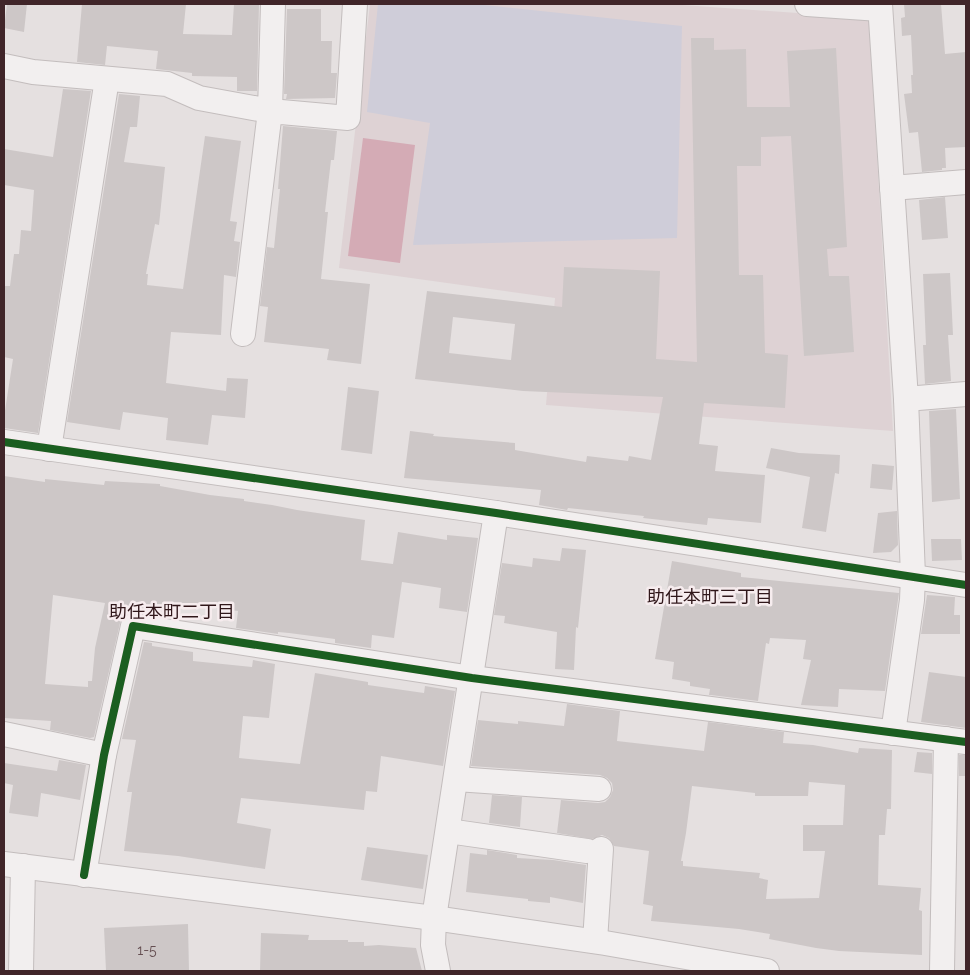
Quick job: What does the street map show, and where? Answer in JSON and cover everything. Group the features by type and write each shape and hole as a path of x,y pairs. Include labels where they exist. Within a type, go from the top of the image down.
{"street":[{"path":"243,334 270,111 273,4"},
{"path":"4,66 33,72 167,84 199,98 270,111 348,118 355,4"},
{"path":"807,4 880,6 906,399 913,576 912,600 893,733"},
{"path":"50,448 107,79"},
{"path":"892,188 966,182"},
{"path":"906,399 966,394"},
{"path":"4,442 496,513 966,585"},
{"path":"438,971 433,945 434,918 496,513"},
{"path":"84,875 104,755 133,626 472,678 956,741 942,971"},
{"path":"4,734 104,755"},
{"path":"456,779 599,789"},
{"path":"448,831 594,850 595,942"},
{"path":"22,971 13,865 434,918 595,942 767,971"}],"shaded area":[{"path":"370,4 668,4 869,18 893,431 546,405 555,298 339,268"},
{"path":"378,4 475,4 682,26 677,238 413,245 430,123 367,112"},
{"path":"363,138 415,145 400,263 348,256"}],"building":[{"path":"7,4 27,4 24,32 4,28"},
{"path":"82,4 186,4 183,34 232,35 234,4 259,4 257,91 237,91 237,77 192,76 192,73 156,69 158,51 107,46 105,65 77,62"},
{"path":"904,4 941,4 945,54 966,52 966,147 945,148 946,168 942,168 942,170 922,172 918,132 909,133 904,94 912,93 911,75 913,75 911,35 902,36 901,18 905,17"},
{"path":"287,9 321,9 321,41 332,41 331,73 337,73 335,98 286,99 287,94 284,94"},
{"path":"691,38 714,38 714,50 746,49 747,107 790,107 787,51 836,48 847,247 827,249 829,276 849,276 854,352 804,356 791,136 761,137 761,166 737,166 739,275 763,275 765,353 788,355 785,408 704,403 699,444 718,446 715,471 765,475 761,523 708,518 707,525 643,518 644,516 568,508 567,510 539,505 541,490 404,478 410,431 434,434 433,436 515,443 515,450 586,462 587,456 628,461 629,456 651,460 663,397 523,391 415,379 427,291 562,307 564,267 660,271 656,359 697,362","holes":["453,317 515,324 511,360 449,353"]},
{"path":"63,89 91,91 38,433 4,428 13,359 4,357 4,286 10,286 14,254 19,254 21,230 31,231 34,190 4,185 4,149 53,157"},
{"path":"119,94 140,96 137,127 130,127 124,162 165,167 159,225 155,224 146,274 148,274 147,285 183,289 205,136 241,141 230,221 237,222 234,241 240,242 236,277 224,275 221,335 171,332 166,383 226,391 227,378 248,379 245,418 212,415 208,445 166,440 168,418 123,412 120,430 67,422"},
{"path":"283,126 337,131 334,160 331,160 325,212 328,212 321,279 370,284 361,364 327,360 329,349 264,342 268,307 260,306 267,247 274,248 280,189 278,189"},
{"path":"945,197 948,238 922,240 919,200"},
{"path":"950,273 953,335 948,335 951,381 925,384 923,345 926,345 923,274"},
{"path":"348,387 379,391 372,454 341,450"},
{"path":"956,409 960,499 932,502 929,411"},
{"path":"771,448 799,453 840,455 839,474 835,473 826,532 802,528 810,477 766,468"},
{"path":"872,464 894,466 892,490 870,488"},
{"path":"4,476 45,482 45,479 104,485 105,481 160,484 160,486 210,495 244,499 244,501 365,520 361,560 393,564 398,532 447,540 447,535 478,538 467,612 439,608 441,588 402,582 394,638 372,635 371,648 335,643 335,639 236,628 238,611 197,606 196,610 156,604 155,615 129,613 123,617 120,623 94,737 90,738 50,730 51,721 4,718","holes":["53,595 105,603 95,648 92,681 88,681 88,687 45,684"]},
{"path":"897,511 898,545 891,552 873,553 878,513"},
{"path":"931,539 961,539 962,560 932,561"},
{"path":"562,548 586,550 578,628 576,627 574,670 555,669 557,632 504,623 505,616 494,615 502,563 532,567 533,558 560,561"},
{"path":"672,561 741,573 741,577 899,593 885,691 839,689 838,707 801,705 811,660 803,659 806,640 770,638 769,644 766,643 758,701 709,695 710,689 690,686 690,682 672,679 674,662 655,659"},
{"path":"927,595 955,597 954,615 960,615 960,634 921,634"},
{"path":"144,642 152,643 152,646 193,652 193,661 252,667 253,660 275,664 269,718 243,716 239,758 300,764 315,673 368,682 368,685 424,693 425,686 455,691 443,766 381,756 377,792 366,791 364,810 241,798 237,823 271,829 265,869 178,856 124,851 132,792 127,792 136,740 122,739"},
{"path":"929,672 966,677 966,728 921,722"},
{"path":"567,704 620,711 617,741 704,751 708,722 784,732 783,743 813,745 858,753 859,748 892,750 891,809 887,809 885,835 879,835 878,885 921,888 919,910 922,911 922,955 839,951 769,939 770,934 739,929 651,921 653,906 643,904 649,851 614,846 609,838 602,835 592,839 557,833 561,800 605,802 613,790 612,783 607,778 600,775 471,766 478,720 518,724 518,721 564,726","holes":["809,782 845,785 843,825 803,825 803,851 825,851 819,898 766,899 768,880 759,878 760,873 683,866 683,861 681,861 692,786 755,793 755,796 808,796"]},
{"path":"917,752 932,753 932,774 914,772"},
{"path":"959,755 966,755 966,776 959,776"},
{"path":"59,760 86,765 80,800 41,793 38,817 9,813 13,785 4,783 4,763 57,771"},
{"path":"492,795 522,797 520,827 489,823"},
{"path":"367,847 428,855 423,889 361,880"},
{"path":"487,850 517,855 517,858 553,860 586,865 583,903 550,897 550,903 528,901 528,899 466,892 470,853 487,855"},
{"path":"188,924 189,971 106,971 104,928"},
{"path":"261,933 309,935 308,940 348,940 348,942 364,942 364,946 379,945 416,948 422,971 260,971"}],"cycle path":[{"path":"4,442 496,513 966,585"},
{"path":"84,875 104,755 133,626 472,678 966,742"}],"district":[{"name":"助任本町三丁目","path":"710,597"},
{"name":"助任本町二丁目","path":"172,612"}]}
